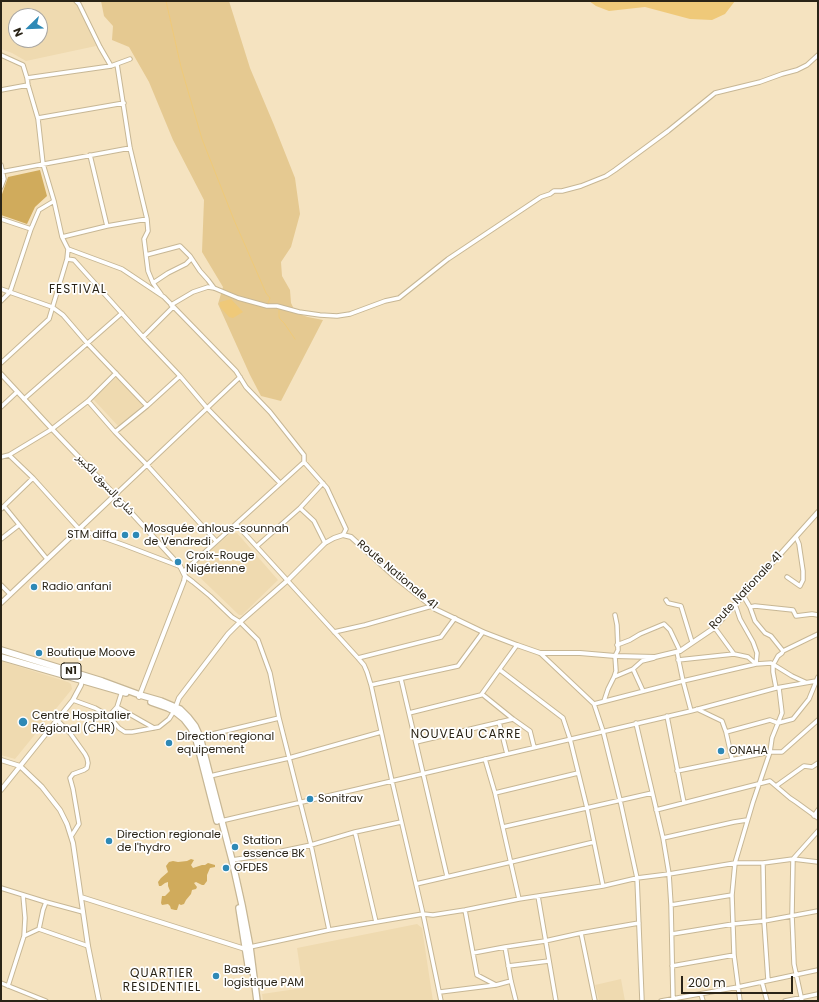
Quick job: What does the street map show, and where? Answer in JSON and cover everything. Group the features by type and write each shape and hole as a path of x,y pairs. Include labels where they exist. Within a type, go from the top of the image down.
{"highway":[{"name":"N1","path":"1,650 140,696"},
{"name":"N1","path":"1,657 82,677"},
{"path":"140,696 164,706 180,709 195,726 200,737 232,860 242,905 254,1001"},
{"path":"175,709 191,728 196,739 232,874 248,948 257,1001"}],"street":[{"path":"76,1 80,4 100,47 111,66"},
{"path":"1,55 23,65 38,118 43,164 54,201 62,237 68,249 67,259 49,319 1,363"},
{"path":"143,337 172,306 193,292 208,287 238,298 267,306 277,306 299,312 320,315 337,316 350,314 385,301 399,298 448,259 541,196 550,194 554,190 562,191 580,186 606,176 668,131 715,93 760,82 797,70 807,65 818,55"},
{"path":"27,78 111,66 130,59"},
{"path":"117,64 130,148 147,219 148,230 144,239 148,271 153,283 172,306 236,371 246,387 270,412 298,447 304,455 304,462 327,488 346,529 344,535"},
{"path":"1,90 28,85"},
{"path":"38,118 124,103"},
{"path":"2,172 130,148"},
{"path":"90,155 107,226"},
{"path":"1,165 4,179 1,187"},
{"path":"1,301 10,292 30,229 39,210 54,201"},
{"path":"1,219 30,229"},
{"path":"62,237 107,226 147,219"},
{"path":"146,255 180,246 190,256 214,288"},
{"path":"68,249 122,269 163,296"},
{"path":"67,259 74,260 180,376 207,408 280,484"},
{"path":"153,283 186,264 191,259"},
{"path":"1,289 52,307 64,315 147,406"},
{"path":"24,399 122,313"},
{"path":"1,457 9,454 52,429 88,401 116,373"},
{"name":"شارع السوق الكبير","path":"1,374 180,566 184,574"},
{"path":"115,432 180,376"},
{"path":"1,603 240,377"},
{"path":"1,407 17,392"},
{"path":"88,401 216,541"},
{"path":"9,454 79,529 180,566"},
{"path":"140,696 184,581 184,574 216,541 304,462"},
{"path":"33,478 2,507 47,558"},
{"path":"257,546 300,508 323,483"},
{"path":"300,508 314,521 325,543"},
{"name":"Route Nationale 41","path":"175,709 183,692 228,634 288,580 325,543 334,538 344,535 351,537 396,578 435,609 483,632 517,645 540,653 580,653 655,657 678,651 714,628 818,512"},
{"path":"236,524 364,665 371,685 423,914 441,1001"},
{"path":"1,539 19,525"},
{"path":"787,577 800,586 803,580 799,544 796,537"},
{"path":"184,574 232,617 240,622 258,640 270,673 279,718 311,845 329,930"},
{"path":"1,585 10,594"},
{"path":"742,596 750,607 755,621 771,636 783,651"},
{"path":"666,600 668,603 681,606 692,642"},
{"path":"735,604 740,619 753,642 757,654 756,664"},
{"path":"334,632 432,606"},
{"path":"750,607 755,606 793,610 796,616 812,614 818,615"},
{"path":"604,701 616,670 615,656 618,650 615,615"},
{"path":"358,658 441,637 455,618"},
{"path":"617,645 652,628 664,624 670,630 678,651 678,660 691,711"},
{"path":"714,628 734,654"},
{"path":"371,685 458,666 483,632"},
{"path":"740,1001 734,955 732,895 735,863 747,820 770,752 772,738 782,713 773,672 773,665 783,651 818,634"},
{"path":"409,713 481,695 517,645"},
{"path":"540,653 594,704 603,731 638,878 642,1001"},
{"path":"678,660 734,654 748,657 756,664"},
{"path":"614,677 633,669 642,661 655,657"},
{"path":"594,704 683,680 756,664 771,663 794,677 806,682"},
{"path":"633,669 643,691"},
{"path":"500,670 563,718 570,739 587,808 603,886"},
{"path":"1,790 73,700 81,685 82,677"},
{"path":"401,679 447,876"},
{"path":"221,820 691,711 777,688 818,680"},
{"path":"726,732 770,720 778,723 793,719 809,699 818,680"},
{"path":"109,716 117,707 122,690"},
{"path":"482,694 530,731 534,747"},
{"path":"73,700 95,708 109,716 118,728 125,732 159,727 169,719 175,709"},
{"path":"117,707 154,728"},
{"path":"697,709 722,721 732,760"},
{"path":"667,716 684,803"},
{"path":"200,737 279,718"},
{"path":"416,742 514,719"},
{"path":"57,720 70,733 87,758 88,763 87,768 73,774 70,778 80,824 72,835"},
{"path":"677,771 770,752 782,752 818,720"},
{"path":"498,722 507,754"},
{"path":"636,723 663,838 669,874 673,998"},
{"path":"210,776 289,758 381,732"},
{"path":"485,759 495,793 519,899"},
{"path":"1,760 20,766 42,787 60,810 72,835 88,946 98,1001"},
{"path":"776,786 804,766 812,767 818,763"},
{"path":"495,793 578,773"},
{"path":"656,810 770,781 816,817 818,810"},
{"path":"503,827 652,793"},
{"path":"663,838 747,820"},
{"path":"232,860 311,845 355,832 401,822"},
{"path":"802,999 794,964 792,915 793,860 818,831"},
{"path":"355,832 376,922"},
{"path":"416,884 594,842"},
{"path":"81,897 248,948 329,930 423,914 433,915 465,910 519,899 603,886 638,878 735,863 763,863 793,860 818,862"},
{"path":"763,863 764,922 768,980"},
{"path":"1,888 83,912"},
{"path":"8,986 24,936 25,918 23,895"},
{"path":"671,905 732,895"},
{"path":"538,896 556,1001"},
{"path":"39,929 46,902"},
{"path":"465,910 477,975 496,984"},
{"path":"672,934 733,924 764,922 792,915 818,911"},
{"path":"473,953 639,923"},
{"path":"24,936 39,929 88,946"},
{"path":"582,933 595,1001"},
{"path":"505,947 510,981 516,1001"},
{"path":"672,966 734,955"},
{"path":"508,966 549,961"},
{"path":"661,1001 818,970"},
{"path":"440,992 510,981"},
{"path":"762,982 767,1001"},
{"path":"1,984 46,1001"},
{"path":"701,994 702,1001"},
{"path":"785,1001 802,999 818,994"}],"shaded area":[{"path":"1,1 74,1 78,5 96,46 26,61 1,49"},
{"path":"101,1 229,1 250,68 295,178 300,214 291,247 281,262 282,276 290,290 291,303 296,313 323,320 281,401 261,396 218,304 223,287 202,252 204,200 173,140 149,82 129,47 112,40 113,26 104,16"},
{"path":"589,1 735,1 725,14 712,20 690,19 645,7 609,11 596,6"},
{"path":"40,170 47,196 35,207 27,224 1,215 1,197 8,177"},
{"path":"231,299 243,312 233,318 229,317 220,307 220,302"},
{"path":"118,376 144,404 119,427 93,399"},
{"path":"231,533 237,533 278,580 242,615 239,615 190,568"},
{"name":"Centre Hospitalier Régional (CHR)","path":"1,661 68,682 71,684 72,689 15,759 1,755"},
{"path":"191,859 194,860 191,865 193,868 208,863 215,865 215,867 210,868 207,875 207,881 204,885 196,882 194,883 197,887 196,889 192,890 184,904 179,904 177,910 171,909 168,904 162,905 162,896 165,896 170,891 168,882 159,886 158,882 168,872 166,866 169,862 187,861"},
{"path":"417,924 422,928 433,1001 263,1001 262,994 303,988 297,948"},
{"path":"621,979 625,1001 599,1001 595,985"}],"waterway":[{"path":"166,1 181,67 202,139 234,220 266,293 270,298 268,303 271,305"},
{"path":"277,307 279,309 280,319 295,339"}],"place":[{"name":"STM diffa","path":"125,535"},
{"name":"Mosquée ahlous-sounnah de Vendredi","path":"136,535"},
{"name":"Croix-Rouge Nigérienne","path":"178,562"},
{"name":"Radio anfani","path":"34,587"},
{"name":"Boutique Moove","path":"39,653"},
{"name":"Centre Hospitalier Régional (CHR)","path":"23,722"},
{"name":"Direction regional equipement","path":"169,743"},
{"name":"ONAHA","path":"721,751"},
{"name":"Sonitrav","path":"310,799"},
{"name":"Direction regionale de l'hydro","path":"109,841"},
{"name":"Station essence BK","path":"235,847"},
{"name":"OFDES","path":"226,868"},
{"name":"Base logistique PAM","path":"216,976"}],"district":[{"name":"FESTIVAL","path":"78,290"},
{"name":"NOUVEAU CARRE","path":"466,735"},
{"name":"QUARTIER RESIDENTIEL","path":"162,981"}]}
